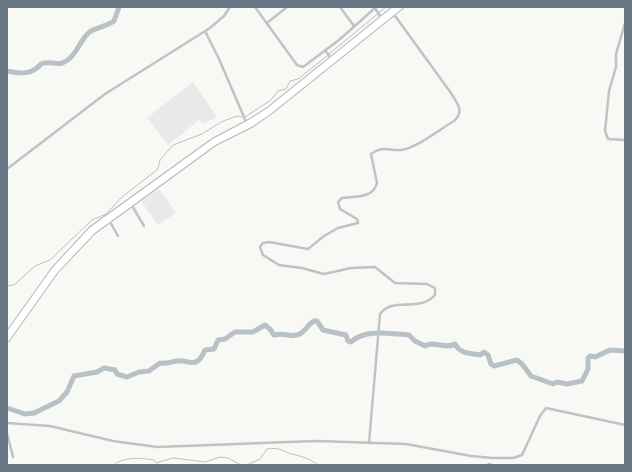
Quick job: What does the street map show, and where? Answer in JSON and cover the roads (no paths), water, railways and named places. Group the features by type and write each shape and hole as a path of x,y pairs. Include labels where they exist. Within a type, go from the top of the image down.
{"highway":[{"path":"7,335 61,264 87,235 136,198 214,143 270,112 331,59 396,7"},
{"path":"382,18 401,7"},
{"path":"87,235 109,220 136,198"},
{"path":"7,340 41,289"}],"street":[{"path":"255,7 300,67 304,67 326,52 376,8 382,18"},
{"path":"267,23 287,7"},
{"path":"340,7 354,26"},
{"path":"7,169 99,98 205,32 224,16 228,8"},
{"path":"369,443 380,314 385,309 398,305 422,303 435,295 435,288 427,284 395,283 375,267 351,268 324,274 302,268 282,266 263,255 260,247 263,243 269,242 308,249 322,237 338,228 356,225 358,221 340,209 338,202 344,198 366,195 376,187 377,183 371,154 381,148 399,150 408,148 454,121 459,116 459,106 451,93 393,13"},
{"path":"625,23 616,54 616,67 609,91 606,131 608,139 625,140"},
{"path":"205,32 219,59 246,124"},
{"path":"326,52 331,59"},
{"path":"130,204 144,226"},
{"path":"109,220 118,236"},
{"path":"7,423 50,426 113,441 157,447 253,445 300,440 406,444 471,456 513,458 522,455 540,416 546,408 625,425"},
{"path":"7,433 13,457"}],"waterway":[{"path":"7,71 26,73 34,70 43,63 63,63 73,55 88,33 114,21 119,7"},
{"path":"329,54 386,7"},
{"path":"245,117 271,100 278,91 286,89 290,81 298,79 327,56"},
{"path":"7,286 14,285 35,266 50,260 92,220 106,214 122,197 158,169 160,160 173,145 202,134 221,122 237,116 242,117"},
{"path":"7,408 25,414 34,413 59,401 67,392 74,376 97,372 104,368 115,370 117,374 127,377 139,372 149,371 160,363 176,361 192,363 198,360 205,350 214,349 218,340 225,339 235,332 253,332 265,325 274,335 297,335 304,331 314,321 317,321 323,330 346,335 348,341 351,342 371,333 386,333 409,335 415,341 425,346 429,344 448,346 455,344 462,351 480,355 484,352 488,355 491,364 494,366 517,360 531,376 553,384 557,382 567,384 582,381 588,369 588,358 590,356 595,357 610,350 625,351"},
{"path":"247,465 260,459 267,449 281,450 306,458 318,465"},
{"path":"114,465 122,460 133,458 154,460 156,463 173,458 205,462 220,457 228,458 241,465"},
{"path":"485,465 490,463 493,465"}]}
